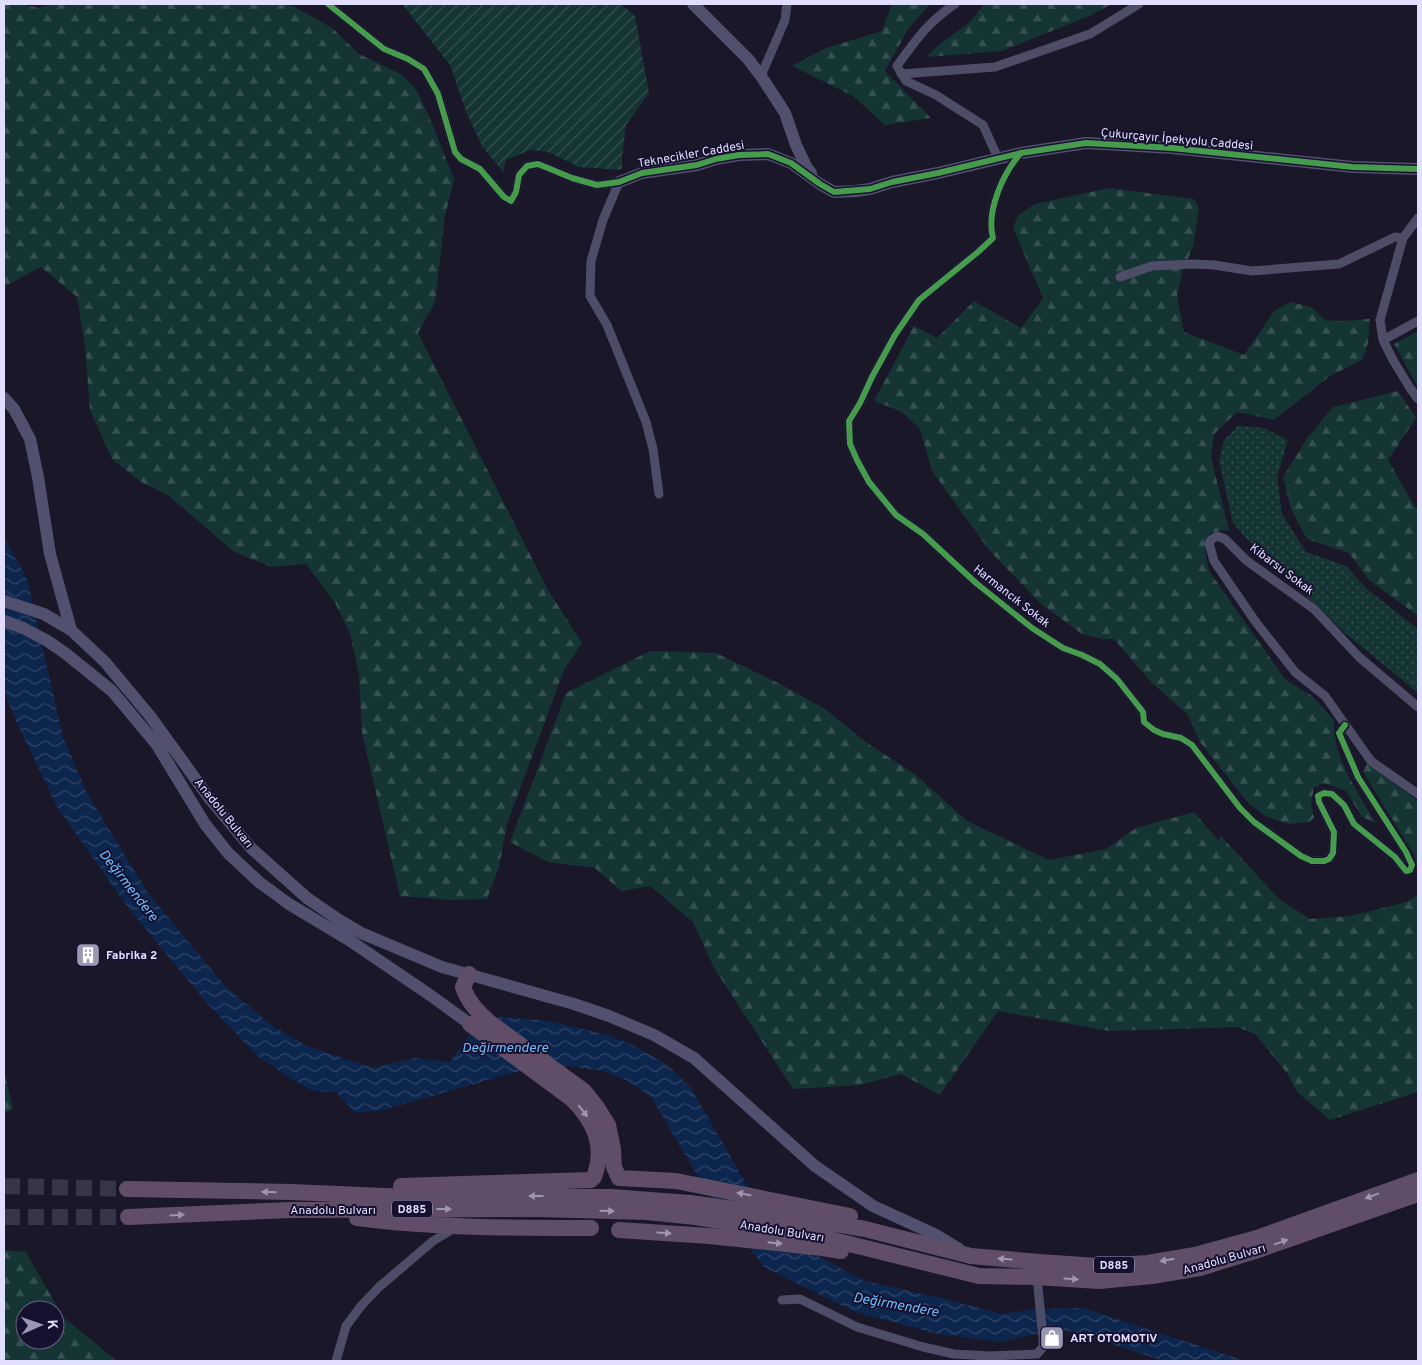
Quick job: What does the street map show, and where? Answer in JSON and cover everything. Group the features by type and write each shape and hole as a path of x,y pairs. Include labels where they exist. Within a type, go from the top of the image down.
{"highway":[{"path":"468,1017 489,1022 569,1079 584,1091 596,1106 608,1125 613,1149 614,1168 634,1197 635,1206 632,1215 623,1227 610,1233 600,1232 587,1225 579,1212 578,1202 580,1194 597,1169 599,1154 593,1126 585,1112 572,1099 468,1017 463,987 469,974"},
{"path":"291,1192 352,1187 590,1181 608,1176 625,1183 676,1181 867,1219 970,1256"},
{"name":"Anadolu Bulvarı","path":"128,1217 290,1210 539,1209 647,1212 692,1210 802,1218 865,1228 970,1256 1098,1266 1148,1263 1195,1255 1257,1238 1418,1180"},
{"name":"Anadolu Bulvarı","path":"127,1189 291,1192 408,1197 611,1197 692,1210 820,1242 979,1276 1099,1281 1152,1276 1200,1268 1261,1249 1418,1194"},
{"path":"290,1210 389,1222 508,1228 587,1225"},
{"path":"623,1227 709,1236 820,1242"}],"street":[{"path":"328,4 384,49 408,59 424,70 438,94 455,152 461,159 480,169 504,198 512,201 516,192 519,175 527,166 538,164 572,178 597,185 619,182"},
{"path":"693,4 748,59 761,76 785,113 796,145 807,168 820,184"},
{"path":"761,76 785,20 787,4"},
{"path":"955,4 942,13 923,31 897,66 900,74 906,81 936,94 983,125 998,158"},
{"path":"900,74 995,67 1090,34 1139,4"},
{"name":"Çukurçayır İpekyolu Caddesi","path":"820,184 834,192 870,189 892,182 1021,153 1086,143 1172,148 1353,167 1418,170"},
{"name":"Harmancık Sokak","path":"1021,153 1001,185 991,212 993,238 919,300 895,335 872,377 849,421 850,444 856,460 869,482 896,515 922,534 976,583 1032,628 1063,648 1100,664 1117,679 1143,712 1144,722 1154,730 1180,738 1192,745 1240,808 1254,822 1301,856 1312,861 1324,861 1329,859 1333,853 1335,844 1334,832 1319,802 1318,796 1324,793 1332,794 1344,805 1354,824 1395,857 1406,871 1410,870 1412,865 1406,852 1358,778 1339,733 1345,725"},
{"name":"Teknecikler Caddesi","path":"619,182 642,173 697,165 716,159 739,155 768,154 791,162 820,184"},
{"path":"619,182 603,220 591,261 590,296 607,325 646,422 653,450 659,494"},
{"path":"1418,218 1403,238 1380,320 1383,340 1393,360 1418,399"},
{"path":"1120,277 1152,266 1193,264 1252,271 1339,264 1395,237 1403,238"},
{"path":"1383,340 1418,321"},
{"path":"4,398 14,409 30,439 50,554 70,630"},
{"name":"Kibarsu Sokak","path":"1345,725 1324,696 1295,672 1255,621 1214,561 1209,544 1212,539 1217,536 1225,539 1247,561 1314,609 1360,657 1418,707"},
{"name":"Anadolu Bulvarı","path":"4,602 44,614 70,630 106,662 150,716 210,799 251,848 307,898 339,920 361,934 442,967 574,1004 654,1034 694,1058 815,1166 873,1206 934,1234 970,1256"},
{"name":"Anadolu Bulvarı","path":"4,621 24,628 46,640 112,691 157,745 205,824 228,853 259,882 289,904 349,940 468,1017"},
{"path":"1345,725 1371,761 1418,794"},
{"path":"336,1361 346,1326 361,1306 379,1287 433,1241 452,1229 508,1228"},
{"path":"782,1300 800,1299 857,1327 922,1347 954,1354 990,1356 1037,1354 1043,1347 1043,1338 1037,1277"},
{"path":"1037,1354 1044,1361"}],"green space":[{"path":"4,4 21,4 39,8 48,4 289,4 332,28 359,54 401,74 416,89 454,179 445,216 435,302 418,333 548,590 582,643 564,670 507,824 499,867 487,899 452,900 400,896 362,733 359,675 350,633 335,603 306,564 271,567 233,551 168,495 141,482 112,459 90,410 85,346 77,297 41,267 7,285 4,289"},
{"path":"402,4 621,4 635,16 649,93 626,125 622,170 579,167 548,152 530,150 506,160 503,172 482,146 466,112 450,65"},
{"path":"892,4 930,4 908,29 885,71 931,118 885,125 853,96 792,66 826,48 882,31"},
{"path":"984,4 1112,4 1089,16 1002,51 926,57 942,42 970,22"},
{"path":"1109,188 1194,199 1199,208 1193,247 1182,272 1177,296 1184,332 1244,355 1274,311 1291,302 1311,307 1325,320 1370,319 1368,343 1362,360 1330,376 1274,420 1237,412 1214,434 1211,457 1229,531 1224,530 1210,533 1205,551 1209,571 1285,679 1312,696 1334,720 1334,733 1341,760 1354,787 1376,823 1362,817 1346,791 1324,783 1314,788 1311,802 1314,818 1309,822 1289,824 1265,816 1248,803 1200,742 1187,714 1152,683 1114,639 1102,639 1082,634 1041,604 989,550 932,471 920,429 902,412 874,401 914,326 937,338 974,301 1021,328 1043,298 1013,228 1018,215 1035,204"},
{"path":"1417,332 1418,335 1418,387 1394,344"},
{"path":"1398,391 1416,418 1388,460 1415,507 1418,509 1418,616 1369,580 1349,553 1307,539 1291,509 1283,477 1308,437 1333,407"},
{"path":"1238,426 1264,428 1288,440 1277,476 1282,514 1306,552 1346,566 1367,589 1418,629 1418,693 1345,633 1245,537 1233,523 1219,460 1224,440"},
{"path":"650,651 716,653 782,685 825,709 867,743 916,775 967,821 1049,860 1106,849 1136,828 1194,812 1218,840 1221,836 1279,899 1310,919 1351,916 1406,902 1418,895 1418,1092 1330,1120 1297,1092 1287,1073 1255,1034 1237,1027 1109,1031 998,1011 940,1095 901,1074 860,1085 793,1089 714,968 693,922 650,886 621,891 595,868 548,862 510,842 566,693"},
{"path":"1367,763 1418,801 1418,869 1414,854 1363,772"},
{"path":"4,1071 13,1109 4,1114"},
{"path":"4,1250 26,1252 53,1300 15,1300 15,1350 65,1350 65,1319 117,1361 4,1361"}],"water":[{"name":"Değirmendere","path":"4,537 27,579 63,737 87,793 148,893 226,987 274,1027 307,1046 370,1067 415,1058 450,1062 471,1033 499,1017 549,1021 607,1035 628,1043 663,1062 690,1086 749,1189 799,1246 865,1281 1002,1314 1035,1309 1083,1308 1245,1361 1164,1361 1070,1331 1036,1334 999,1342 938,1334 855,1312 764,1267 703,1185 651,1097 628,1081 604,1071 567,1066 520,1071 379,1111 356,1113 336,1092 313,1091 288,1077 256,1055 206,1002 129,909 57,807 4,692"}],"tunnel":[{"path":"4,1186 127,1189"},
{"path":"4,1217 128,1217"}],"cycle path":[{"path":"328,4 384,49 408,59 424,69 438,94 455,152 461,159 480,169 504,197 511,201 516,192 519,175 527,166 538,164 572,178 597,185 619,182 642,173 697,165 739,155 768,154 791,163 834,192 870,189 892,182 1021,153 1086,143 1172,148 1353,167 1418,169"},
{"path":"1021,153 1002,182 994,205 991,227 993,238 919,300 895,335 849,421 850,444 869,482 896,515 923,534 976,583 1032,628 1063,648 1100,664 1117,679 1143,712 1144,722 1154,730 1181,738 1192,745 1240,808 1254,822 1301,856 1312,861 1324,861 1329,859 1333,853 1334,832 1319,802 1318,796 1324,793 1332,794 1344,805 1354,824 1395,857 1406,871 1410,870 1412,865 1406,852 1358,777 1339,733 1345,725"}],"place":[{"name":"Fabrika 2","path":"88,955"},
{"name":"ART OTOMOTIV","path":"1052,1338"}]}
